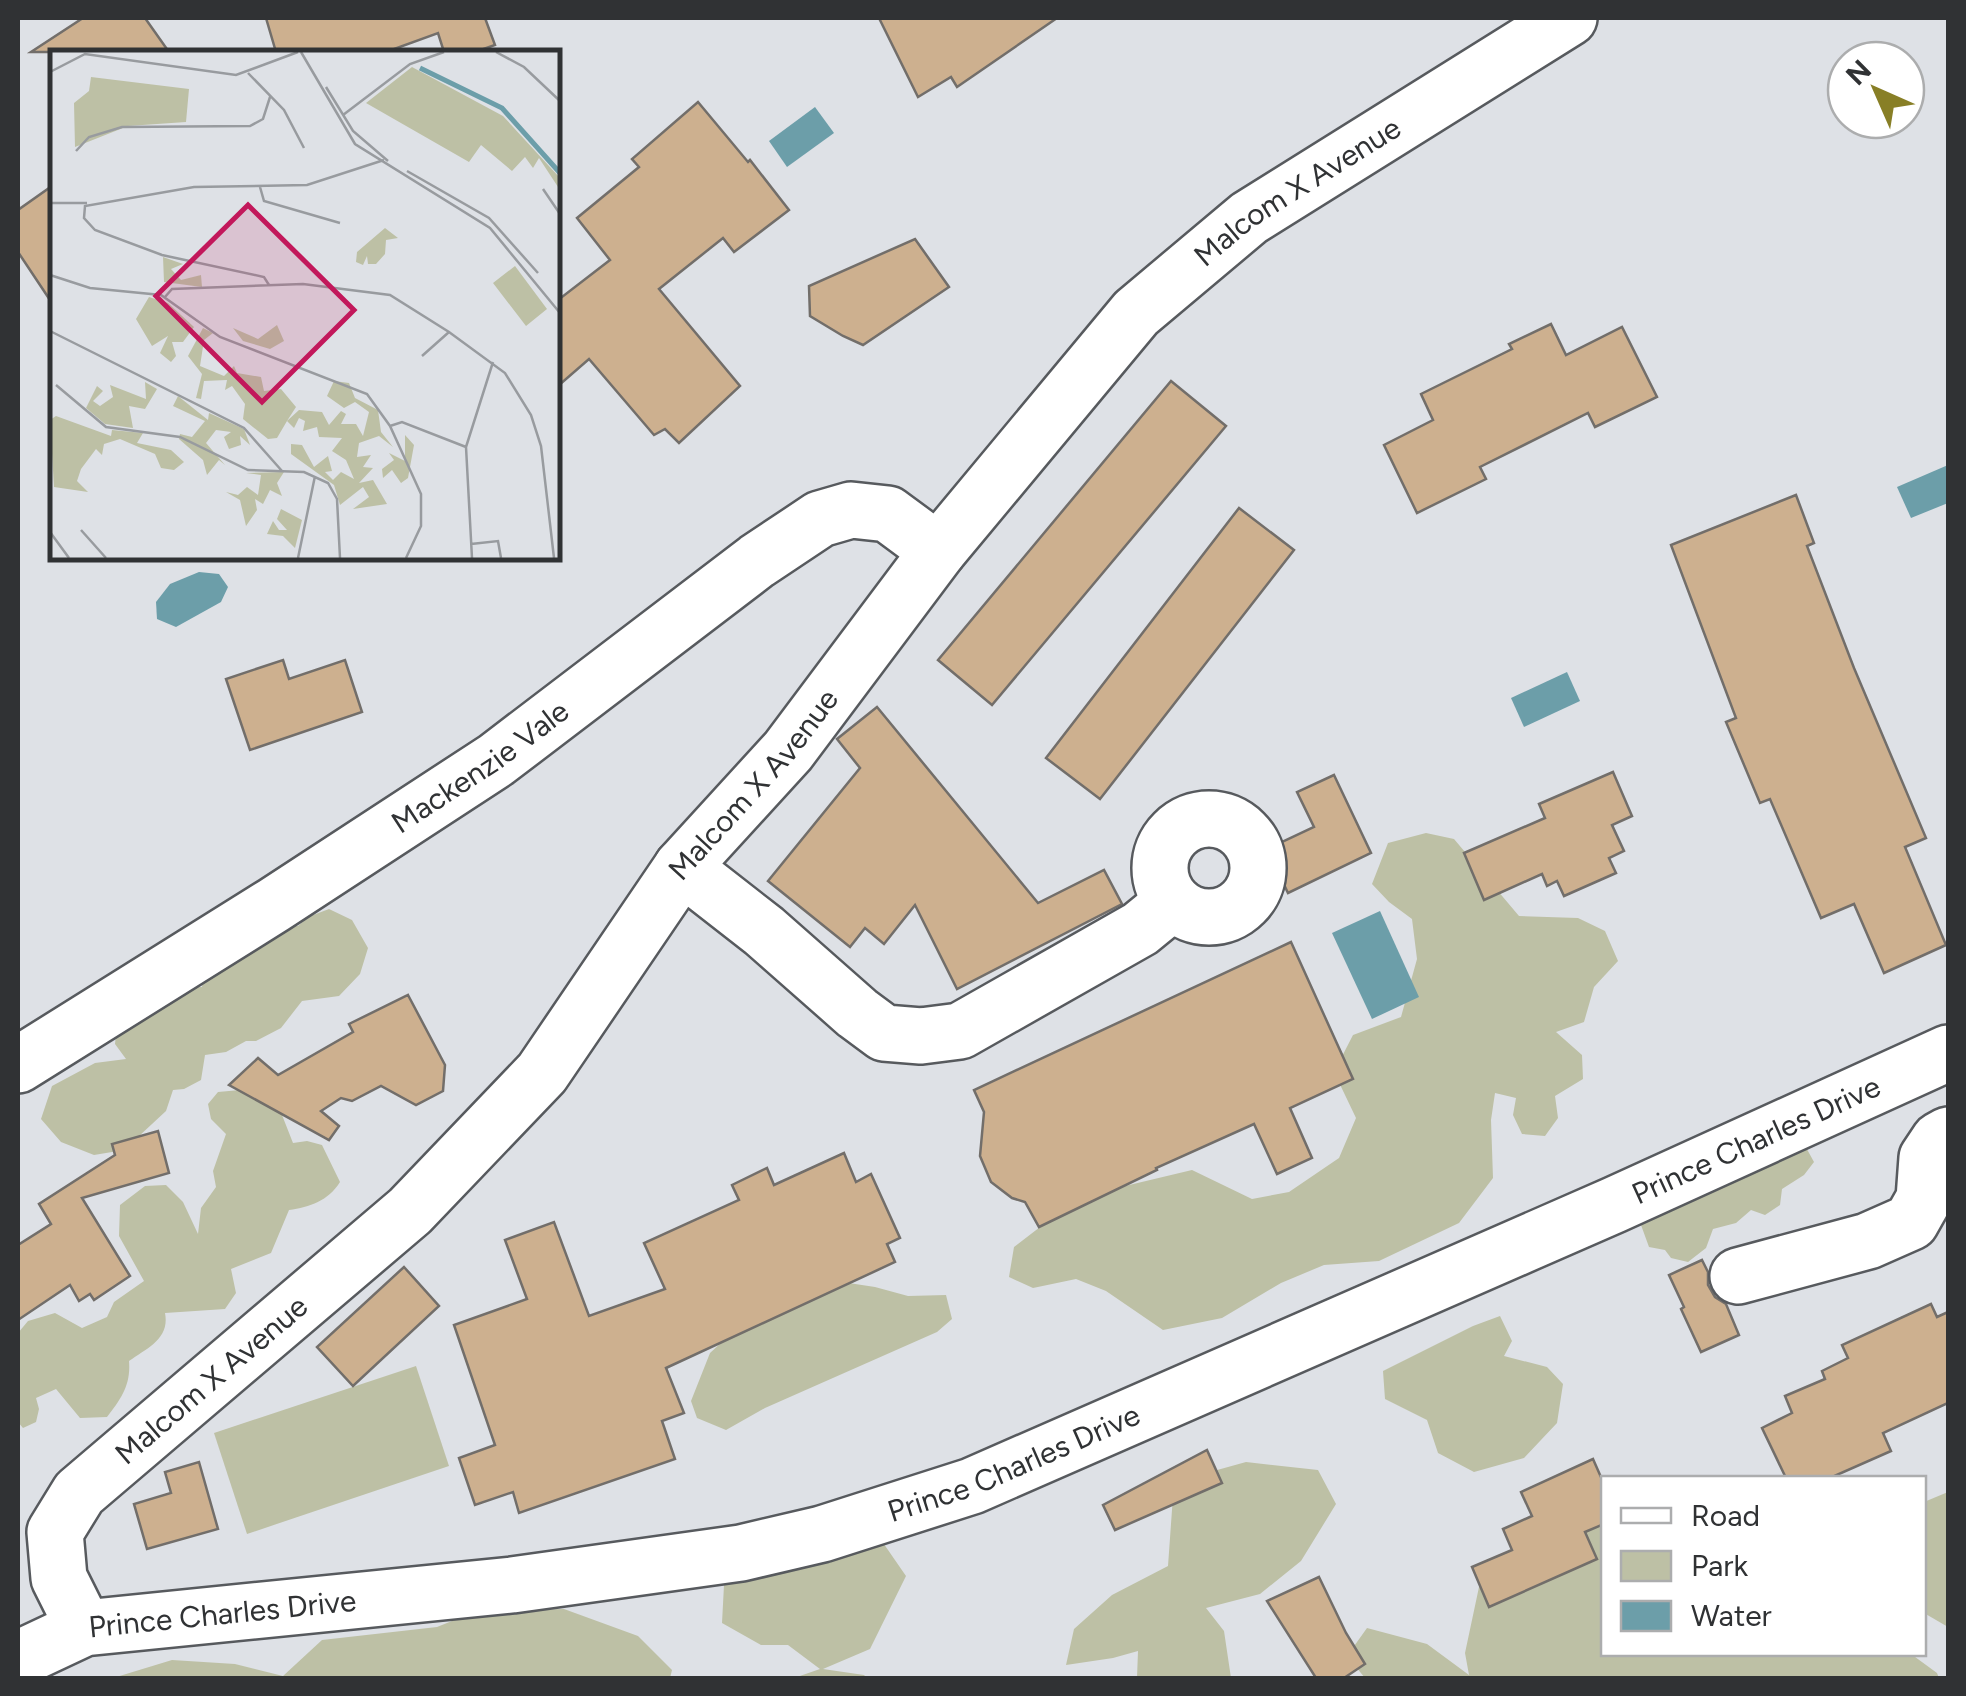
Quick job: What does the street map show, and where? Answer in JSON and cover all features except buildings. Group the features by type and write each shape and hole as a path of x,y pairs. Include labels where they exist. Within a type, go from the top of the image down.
{"street":[{"name":"Malcom X Avenue","path":"84,1628 59,1578 55,1532 79,1493 410,1210 542,1074 682,867 788,751 938,551 1136,313 1249,218 1569,18"},
{"name":"Mackenzie Vale","path":"18,1066 496,760 728,583 820,519 851,510 888,514 938,551"},
{"path":"682,867 884,1033 921,1036 960,1031 1140,929 1172,902"},
{"name":"Prince Charles Drive","path":"18,1660 84,1628 512,1585 740,1553 822,1534 972,1486 1614,1206 1948,1053"},
{"path":"1738,1276 1868,1241 1911,1222 1924,1198 1927,1158 1948,1134"}],"green space":[{"path":"1426,833 1454,839 1519,916 1578,918 1605,931 1618,961 1594,987 1584,1022 1556,1032 1582,1055 1583,1079 1555,1096 1558,1118 1545,1136 1522,1134 1513,1115 1516,1098 1495,1093 1491,1120 1493,1178 1459,1223 1379,1261 1324,1265 1281,1283 1222,1318 1163,1330 1106,1291 1076,1279 1033,1288 1009,1277 1014,1247 1079,1197 1192,1170 1252,1199 1289,1192 1339,1158 1356,1118 1334,1072 1353,1035 1401,1017 1417,959 1412,919 1372,884 1388,843"},
{"path":"329,909 352,920 368,948 360,974 339,996 302,1001 281,1028 226,1052 205,1055 201,1080 173,1090 166,1111 124,1150 94,1155 61,1142 41,1119 52,1086 95,1063 126,1059 115,1044 119,1007 142,985 202,987 207,949 268,918 298,926 308,917"},
{"path":"251,1089 282,1115 293,1143 322,1145 340,1182 318,1202 289,1210 271,1253 231,1269 236,1293 225,1309 165,1313 161,1336 129,1361 124,1391 107,1417 80,1418 56,1389 36,1398 36,1422 23,1428 18,1422 18,1333 28,1321 55,1313 82,1328 107,1317 114,1302 144,1281 119,1236 120,1205 145,1186 166,1185 183,1202 198,1234 201,1208 216,1187 213,1171 226,1134 211,1119 208,1104 218,1092"},
{"path":"1803,1142 1814,1162 1804,1175 1782,1189 1780,1205 1765,1215 1751,1210 1736,1223 1713,1229 1706,1248 1688,1262 1649,1247 1641,1225 1647,1202"},
{"path":"829,1280 908,1296 946,1295 952,1319 937,1332 765,1408 726,1430 697,1418 691,1401 710,1353 749,1317"},
{"path":"1500,1316 1512,1341 1504,1356 1547,1367 1563,1384 1557,1423 1524,1458 1474,1472 1438,1453 1427,1420 1385,1399 1383,1371"},
{"path":"416,1366 449,1466 247,1534 214,1433"},
{"path":"1246,1462 1318,1470 1336,1504 1301,1561 1260,1594 1206,1608 1224,1631 1231,1678 1137,1678 1138,1651 1066,1665 1074,1629 1112,1595 1168,1566 1174,1482"},
{"path":"1948,1492 1948,1627 1926,1614 1926,1501"},
{"path":"868,1521 906,1576 870,1649 823,1669 867,1678 794,1678 820,1669 788,1645 761,1645 722,1623 725,1566"},
{"path":"1601,1523 1601,1656 1914,1656 1939,1678 1365,1678 1356,1667 1352,1649 1367,1628 1427,1644 1469,1675 1465,1653 1479,1587 1546,1530"},
{"path":"564,1609 638,1636 672,1670 670,1678 113,1678 172,1660 235,1664 283,1676 322,1640 437,1627 477,1611"}],"water":[{"path":"815,107 834,133 787,167 769,141"},
{"path":"1948,465 1948,503 1911,518 1897,487"},
{"path":"199,572 219,574 228,587 221,602 176,627 157,619 156,602 170,584"},
{"path":"1567,672 1580,701 1524,727 1511,698"},
{"path":"1380,911 1419,997 1372,1019 1332,933"}]}
